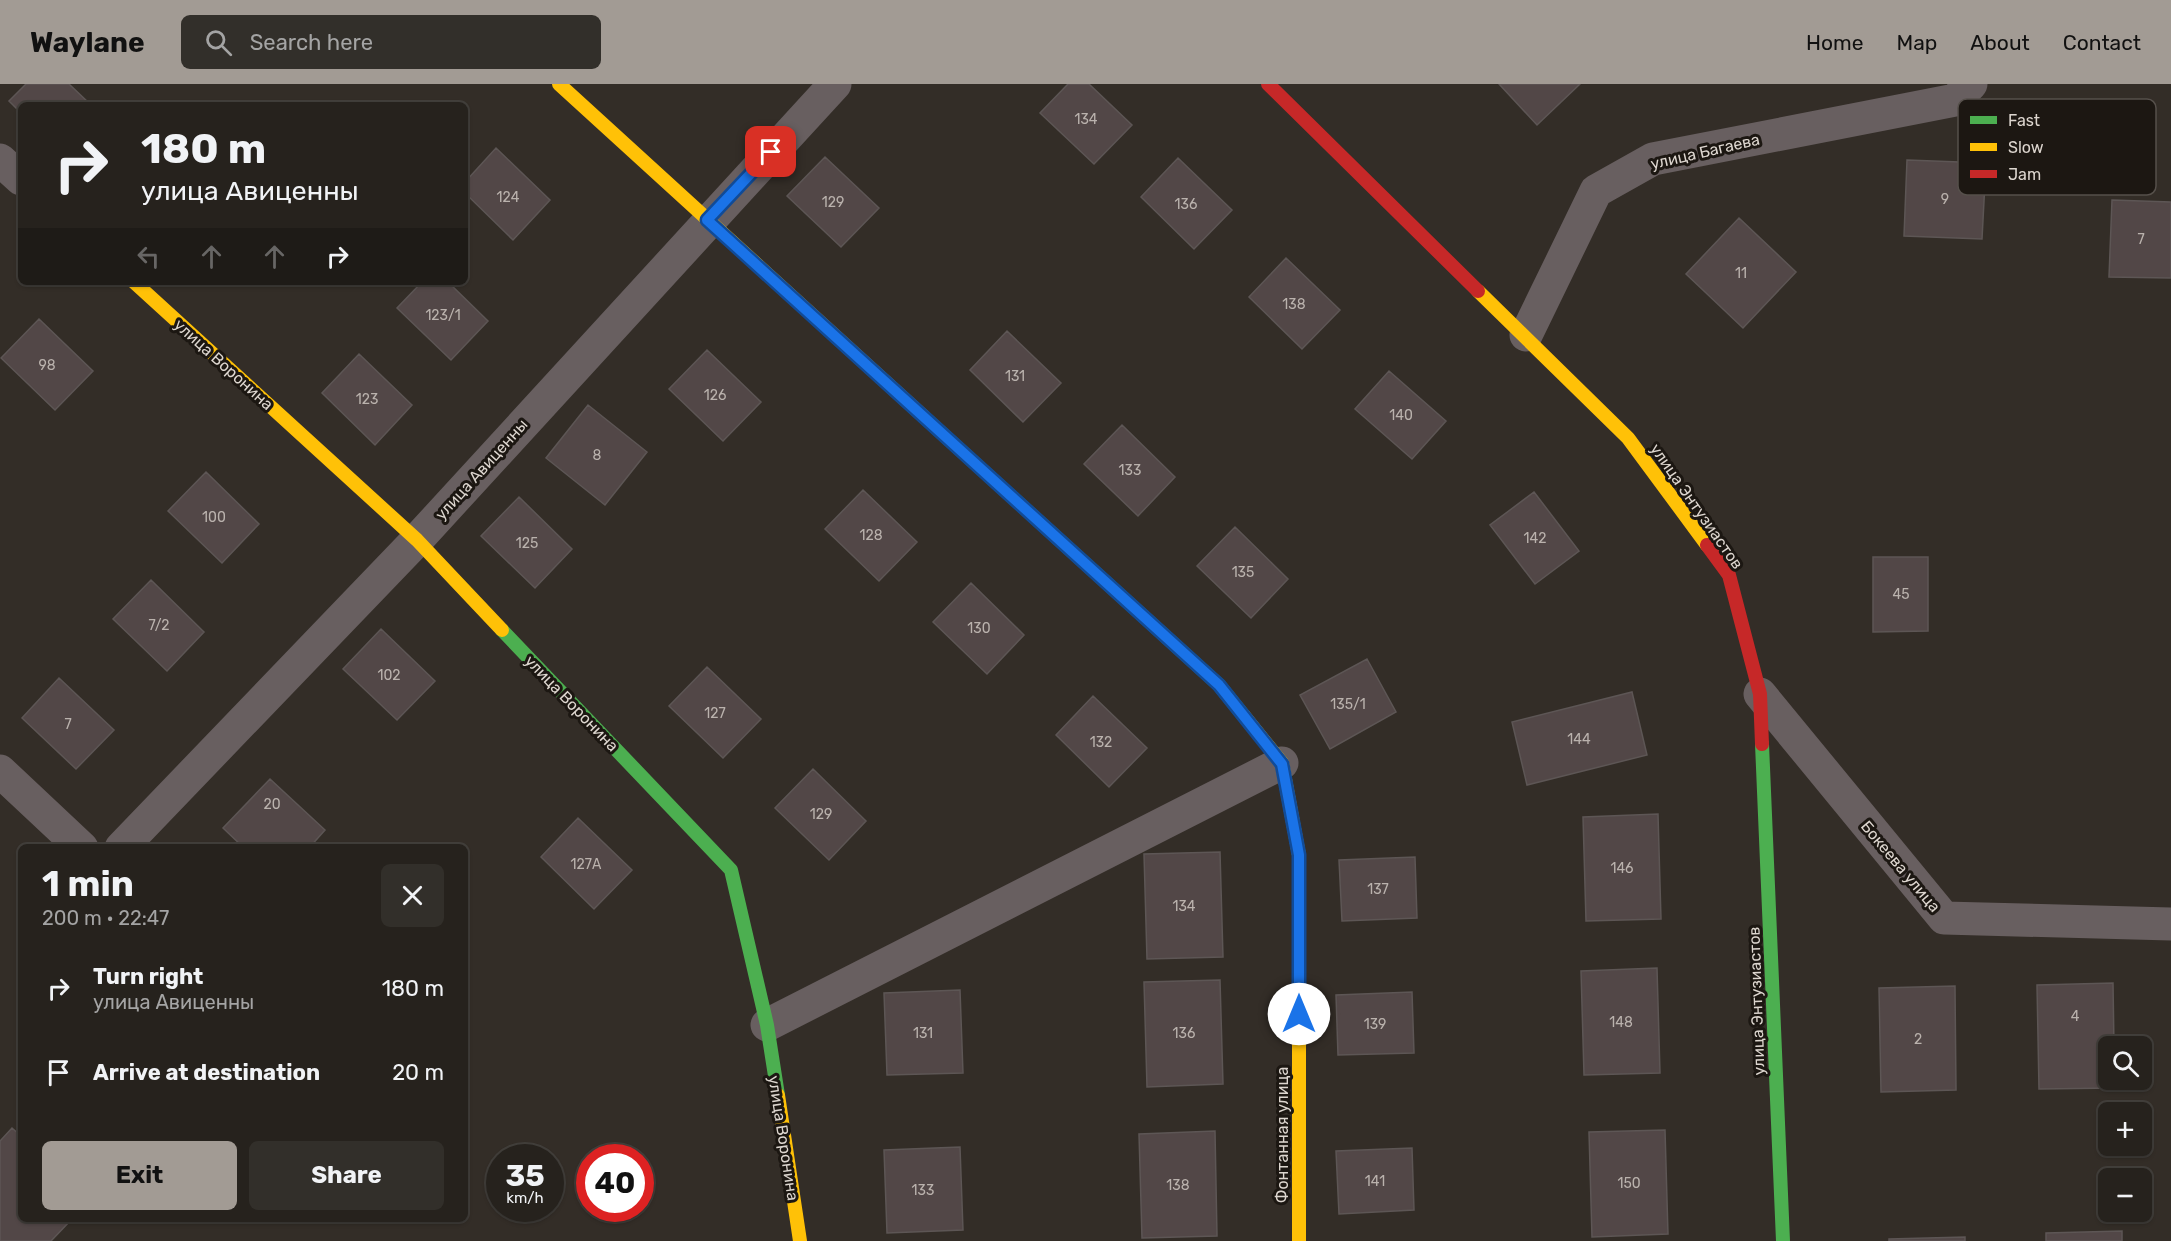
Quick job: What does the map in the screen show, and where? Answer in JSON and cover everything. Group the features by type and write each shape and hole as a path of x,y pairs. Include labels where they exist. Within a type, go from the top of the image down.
{"street":[{"name":"Фонтанная улица","path":"559,84 1219,685 1282,764 1299,855 1299,1241"},
{"name":"улица Авиценны","path":"125,844 417,540 707,220 835,84"},
{"name":"улица Энтузиастов","path":"1268,84 1526,335 1628,438 1729,575 1760,694 1783,1241"},
{"name":"улица Багаева","path":"1526,335 1596,191 1653,159 1955,100 1971,84"},
{"path":"0,160 18,176"},
{"name":"улица Воронина","path":"137,285 417,540 731,870 767,1025 800,1241"},
{"name":"Бокеева улица","path":"1760,694 1944,918 2171,924"},
{"path":"767,1025 1282,764"},
{"path":"0,771 78,844"}],"building":[{"path":"26,84 69,84 88,102 18,102 18,110 9,101"},
{"path":"1068,84 1089,84 1132,125 1094,164 1040,113"},
{"path":"1499,84 1580,84 1537,125"},
{"path":"496,148 550,200 513,240 468,196 468,179"},
{"path":"825,157 879,208 841,247 787,196"},
{"path":"1178,158 1232,210 1194,249 1141,197"},
{"path":"1907,160 1958,162 1958,195 1984,195 1982,239 1904,236"},
{"path":"2112,200 2171,202 2171,278 2109,277"},
{"path":"1739,218 1796,272 1743,328 1686,274"},
{"path":"1286,258 1340,310 1302,349 1249,297"},
{"path":"419,285 451,285 488,321 451,360 397,308"},
{"path":"39,319 93,371 55,410 1,358"},
{"path":"1007,331 1061,383 1023,422 970,370"},
{"path":"707,350 761,402 723,441 669,389"},
{"path":"359,354 412,405 375,445 322,393"},
{"path":"1389,371 1446,421 1412,459 1355,409"},
{"path":"588,405 647,452 605,505 546,458"},
{"path":"1122,425 1175,477 1138,516 1084,464"},
{"path":"206,472 259,524 222,563 168,511"},
{"path":"863,490 917,542 879,581 825,529"},
{"path":"1534,492 1579,551 1535,584 1490,525"},
{"path":"519,497 572,549 535,588 481,536"},
{"path":"1235,527 1288,579 1251,618 1197,566"},
{"path":"1873,557 1928,557 1928,631 1873,632"},
{"path":"151,580 204,632 167,671 113,619"},
{"path":"971,583 1024,635 987,674 933,622"},
{"path":"381,629 435,681 397,720 343,669"},
{"path":"1367,659 1396,712 1330,749 1300,695"},
{"path":"707,667 761,719 723,758 669,706"},
{"path":"59,678 114,730 76,769 22,718"},
{"path":"1632,692 1647,755 1527,785 1512,722"},
{"path":"1093,696 1147,748 1109,787 1056,735"},
{"path":"813,769 866,821 829,860 775,808"},
{"path":"270,779 325,830 313,844 240,844 223,828"},
{"path":"1658,814 1661,919 1586,921 1583,817"},
{"path":"578,818 632,870 594,909 541,857"},
{"path":"1220,852 1223,957 1147,959 1144,854"},
{"path":"1415,857 1417,918 1342,921 1339,860"},
{"path":"1657,968 1660,1073 1584,1075 1581,971"},
{"path":"1220,980 1223,1084 1147,1087 1144,982"},
{"path":"2113,983 2114,1036 2098,1036 2098,1088 2039,1089 2037,985"},
{"path":"1955,986 1956,1090 1881,1092 1879,988"},
{"path":"960,990 963,1073 887,1075 884,993"},
{"path":"1412,992 1414,1053 1338,1055 1336,995"},
{"path":"12,1128 18,1133 18,1222 69,1222 51,1241 0,1241 0,1141"},
{"path":"1665,1130 1668,1234 1592,1237 1589,1132"},
{"path":"1215,1131 1217,1236 1142,1238 1139,1134"},
{"path":"960,1147 963,1230 887,1233 884,1150"},
{"path":"1412,1148 1414,1210 1339,1214 1336,1151"},
{"path":"2122,1231 2122,1241 2046,1241 2046,1233"},
{"path":"1965,1237 1965,1241 1889,1241 1889,1239"}],"traffic: fast":[{"path":"923,416 1219,685 1244,716"},
{"path":"502,630 731,870 767,1025 778,1095"},
{"path":"1762,744 1783,1241"}],"traffic: slow":[{"path":"559,84 923,416"},
{"path":"137,285 417,540 502,630"},
{"path":"1478,291 1628,438 1707,545"},
{"path":"1244,716 1282,763 1299,855 1299,1241"},
{"path":"778,1095 800,1241"}],"traffic: jam":[{"path":"1268,84 1478,291"},
{"path":"1707,545 1729,575 1760,694 1762,744"}],"route":[{"path":"771,152 707,220 1219,685 1282,764 1299,855 1299,1014"}]}
